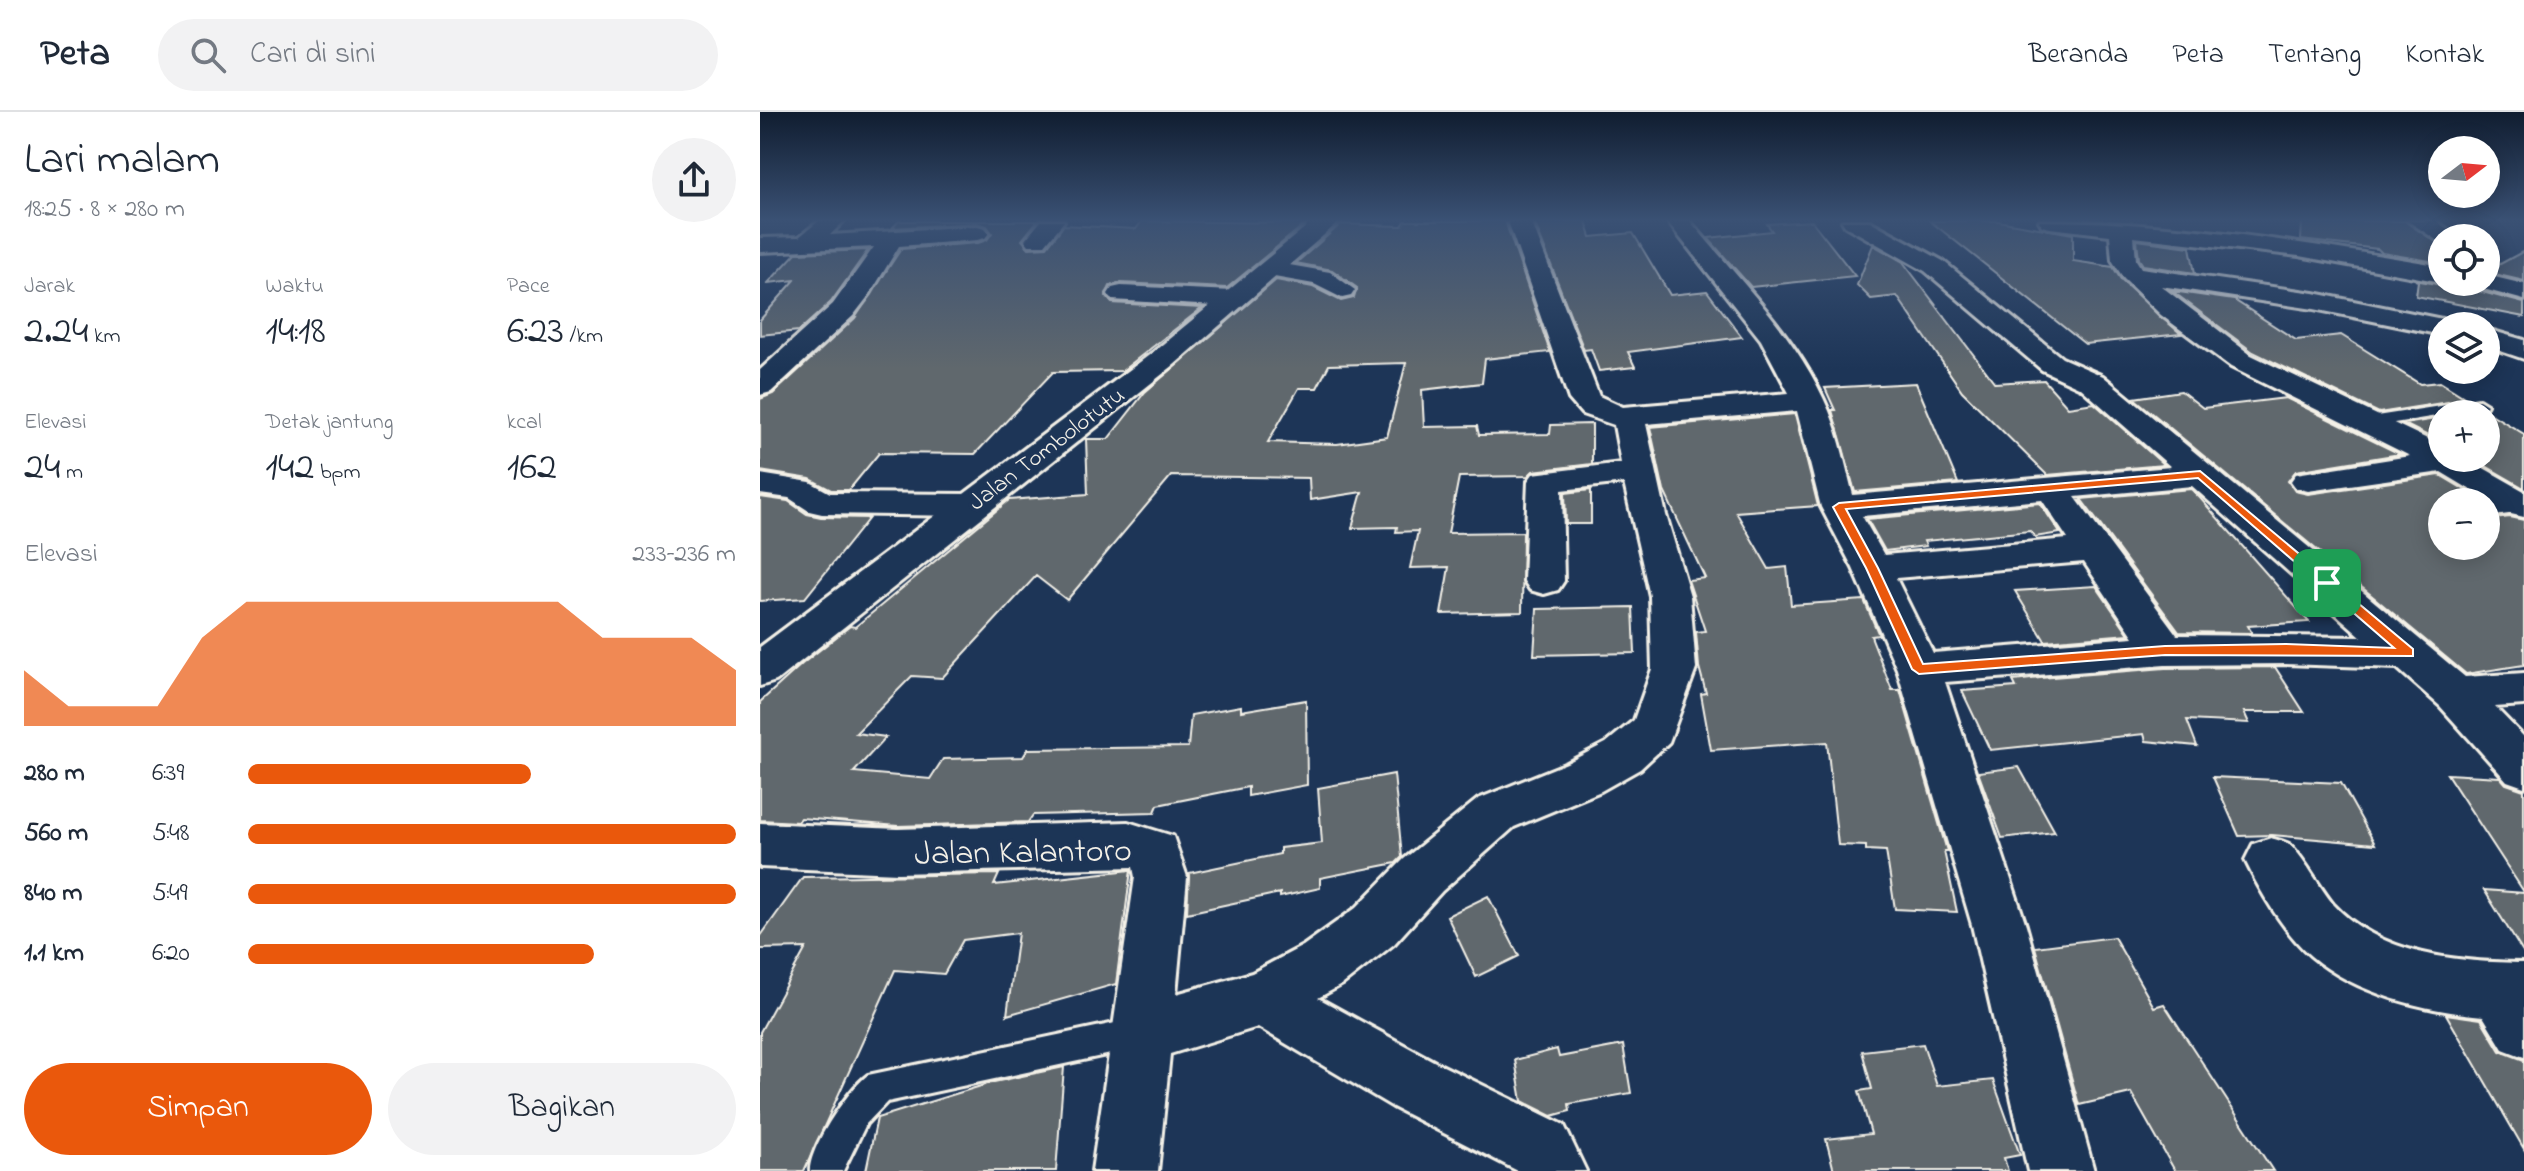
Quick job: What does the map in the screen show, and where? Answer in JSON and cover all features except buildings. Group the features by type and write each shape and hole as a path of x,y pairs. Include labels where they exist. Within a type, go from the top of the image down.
{"street":[{"path":"760,386 857,294 872,270"},
{"name":"Jalan Tombolotutu","path":"760,670 971,505 1027,466 1271,270"},
{"path":"1275,270 1321,277 1342,290"},
{"path":"1537,270 1585,399 1593,407 1625,416 1808,401"},
{"path":"1718,270 1773,337 1808,401 1818,426 1839,507 1872,568 1919,669 1999,925 2061,1171"},
{"path":"1939,270 2052,364 2092,382 2456,694 2524,768"},
{"path":"2131,270 2171,309 2241,361 2428,451"},
{"path":"2133,274 2314,301 2428,324"},
{"path":"2500,286 2524,292"},
{"path":"1121,294 1233,299"},
{"path":"2500,342 2524,350"},
{"path":"760,352 807,343"},
{"path":"1140,1033 1262,998 1323,965 1375,926 1423,875 1496,813 1584,777 1623,756 1653,730 1674,669 1670,596 1629,420 1625,416"},
{"path":"2308,481 2428,464"},
{"path":"1544,581 1545,481 1639,471"},
{"path":"2466,472 2524,506"},
{"path":"1839,507 2200,475"},
{"path":"760,484 798,489 822,503 971,505"},
{"path":"2052,489 2165,650"},
{"path":"1872,568 2096,549"},
{"path":"1919,669 2165,650 2286,649 2409,653"},
{"path":"2456,694 2524,689"},
{"name":"Jalan Kalantoro","path":"760,846 851,852 1128,844 1155,852 1161,877 1125,1171"},
{"path":"2271,860 2317,925 2345,949 2370,963 2516,1003"},
{"path":"1262,998 1401,1078 1541,1148 1553,1171"}],"lane":[{"path":"2370,422 2428,413"},
{"path":"2500,509 2524,506"},
{"path":"826,1168 858,1108 866,1097 880,1087 1140,1033"}],"route":[{"path":"2200,475 2327,583 2409,653 2286,649 2165,650 1919,669 1872,568 1839,507 2200,475"}]}
